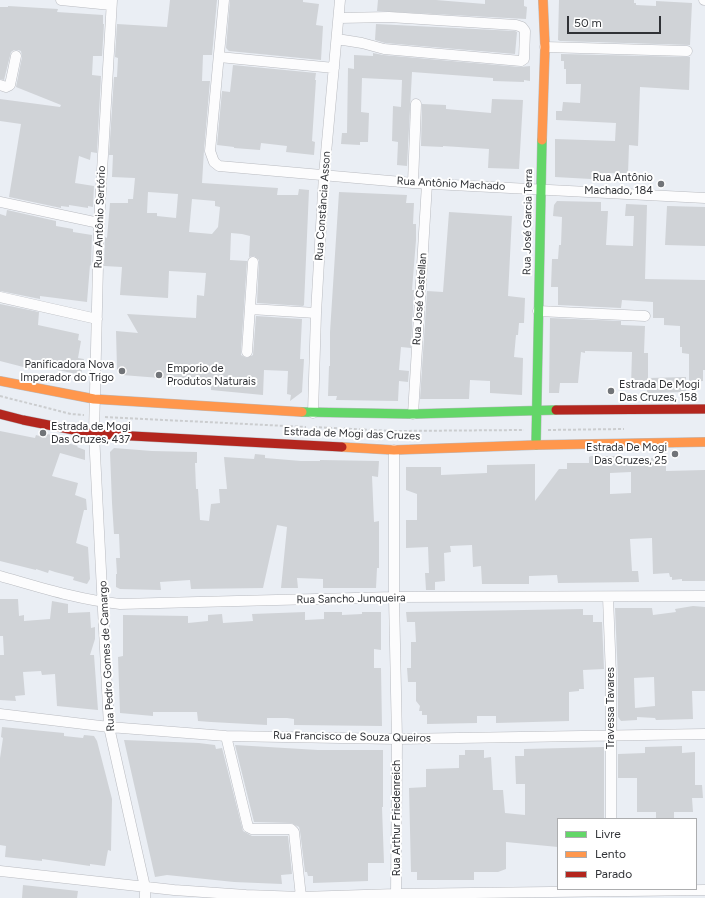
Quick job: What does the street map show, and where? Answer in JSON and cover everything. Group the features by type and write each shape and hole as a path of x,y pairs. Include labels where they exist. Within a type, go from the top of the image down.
{"main road":[{"name":"Rua José Garcia Terra","path":"536,445 540,190 545,47 543,0"},
{"name":"Estrada de Mogi das Cruzes","path":"0,381 94,399 313,413 412,414 537,410 705,409"},
{"name":"Estrada de Mogi das Cruzes","path":"0,414 94,434 394,450 536,445 705,442"}],"street":[{"path":"61,0 112,2"},
{"path":"224,0 219,57 334,68"},
{"name":"Rua Constância Asson","path":"313,413 316,313 324,175 340,0"},
{"name":"Rua Antônio Sertório","path":"94,434 99,223 112,2"},
{"path":"337,39 362,43 384,49 521,61 524,59 525,31 522,27 516,25 389,17 339,18"},
{"path":"545,47 687,51"},
{"path":"0,85 6,87 10,85 16,56"},
{"name":"Rua Antônio Machado","path":"219,57 210,151 214,162 222,167 427,184 705,198"},
{"path":"413,183 416,104"},
{"name":"Rua José Castellan","path":"412,414 427,184"},
{"path":"0,202 99,223"},
{"path":"247,352 253,262"},
{"path":"0,297 97,319"},
{"path":"250,309 316,313"},
{"path":"538,311 645,316"},
{"name":"Rua Pedro Gomes de Camargo","path":"94,434 109,727 145,887 145,898"},
{"name":"Rua Arthur Friedenreich","path":"394,450 394,597 397,739 396,896"},
{"name":"Rua Sancho Junqueira","path":"0,576 71,596 103,602 150,604 394,597 705,596"},
{"name":"Travessa Tavares","path":"608,597 611,676 611,818"},
{"name":"Rua Francisco de Souza Queiros","path":"0,714 109,727 226,736 397,739 705,734"},
{"path":"226,736 248,827 252,829 291,829 294,832 300,897"},
{"path":"0,871 145,887 246,895 300,897 611,890 705,890"}],"building":[{"path":"170,0 217,0 212,55 203,55 202,81 210,81 202,183 278,188 277,195 298,195 299,189 309,190 303,306 257,303 259,260 254,256 249,257 250,236 231,233 230,260 247,261 241,355 247,358 253,355 256,316 302,319 300,359 304,359 302,392 290,401 291,395 287,394 288,371 264,370 263,395 211,390 211,382 122,375 117,369 116,331 138,333 127,314 196,318 197,295 204,296 206,273 169,271 168,298 120,295 122,267 104,266 105,237 107,238 110,203 128,203 128,199 133,199 135,178 112,177 113,155 109,155 114,77 117,77 118,58 115,57 117,24 167,27","holes":["148,192 178,194 176,218 157,216 157,213 147,213","192,199 215,201 215,206 220,207 218,227 212,234 189,232"]},
{"path":"230,0 303,0 303,2 319,4 316,25 323,26 321,60 229,51 226,48"},
{"path":"378,0 436,0 485,4 485,0 524,0 524,6 527,7 526,19 377,11"},
{"path":"559,0 634,0 636,5 656,6 656,1 692,3 690,45 560,41 558,40"},
{"path":"8,6 58,9 57,12 103,15 104,24 102,56 93,56 92,75 101,76 97,153 91,152 90,160 79,156 75,183 94,186 93,207 88,206 88,208 69,205 69,207 61,206 61,208 9,197 21,124 0,121 0,99 60,107 61,105 16,87 22,57 21,51 14,50 11,52 4,80 0,79 0,7"},
{"path":"376,24 515,31 517,32 515,54 385,43 375,40"},
{"path":"373,53 520,67 530,66 530,81 493,81 493,78 412,72 407,166 397,165 398,142 392,141 393,106 401,107 402,80 362,78 361,112 369,113 368,142 360,142 360,145 341,144 342,133 347,133 348,68 354,69 354,55 373,56"},
{"path":"561,54 690,57 689,90 640,87 638,146 629,145 628,174 609,173 609,180 555,177 555,139 615,141 616,123 556,120 556,111 562,111 563,102 580,103 581,84 566,84 566,69 564,69 564,61 561,61"},
{"path":"233,65 316,73 312,141 315,142 314,155 286,152 287,146 261,143 260,150 217,145 222,91 230,92"},
{"path":"492,99 523,100 519,169 488,168 489,149 421,146 422,104 446,105 446,109 491,113"},
{"path":"339,192 407,195 406,203 414,203 413,224 416,224 416,240 412,290 414,290 411,348 401,347 399,370 409,371 408,382 399,381 398,401 336,400 337,396 328,396 330,332"},
{"path":"557,201 601,202 601,211 608,211 606,245 633,246 634,216 625,216 626,204 647,205 645,279 705,280 705,370 703,370 703,381 689,382 689,354 682,353 682,347 680,347 680,326 664,325 664,318 653,318 653,302 622,300 621,308 558,305 558,287 551,287 552,259 558,259 559,245 561,245 562,217 553,216 554,205"},
{"path":"667,206 705,207 705,246 665,245"},
{"path":"7,210 56,221 56,226 73,229 73,232 92,235 91,266 90,265 87,302 40,296 40,299 0,291 0,214 6,216"},
{"path":"449,212 512,216 508,296 525,298 524,323 519,323 518,335 516,335 514,357 523,358 522,395 490,393 490,381 470,380 469,399 420,399 427,291 443,292"},
{"path":"0,304 39,312 38,325 79,334 78,340 81,341 78,358 84,359 81,375 35,365 35,370 0,361"},
{"path":"550,318 621,321 621,325 645,326 644,353 648,353 648,378 686,377 686,392 647,393 647,387 631,387 632,352 585,351 585,353 581,352 578,383 560,383 559,393 549,393"},
{"path":"0,431 35,438 36,435 46,438 47,434 57,436 56,440 78,446 77,447 85,450 85,460 60,453 52,476 78,483 75,495 86,499 87,510 84,510 76,543 88,547 90,579 87,584 73,580 74,577 49,570 48,573 0,561"},
{"path":"114,448 197,452 197,463 195,463 196,489 198,489 200,520 209,521 211,504 220,503 219,489 227,489 224,457 254,459 255,454 265,455 265,458 301,461 379,461 378,477 372,476 374,522 379,521 379,568 377,568 376,588 323,588 323,579 297,578 298,588 281,588 287,527 277,525 263,588 191,589 190,580 160,582 161,590 120,589 116,587 116,558 120,558 119,534 114,534 112,503 110,452"},
{"path":"628,456 628,458 666,458 666,471 705,470 705,581 682,581 682,579 672,580 669,573 653,574 652,538 630,539 632,571 638,571 639,582 558,583 557,575 529,576 529,584 482,584 481,566 473,567 472,545 450,546 451,552 444,553 445,581 435,582 435,590 426,590 425,573 429,573 428,547 406,548 406,520 417,520 417,494 406,490 406,467 441,467 441,475 487,473 487,465 535,464 535,501 559,469 567,469 567,463 589,463 589,457","holes":["631,472 631,493 610,494 610,473"]},
{"path":"0,599 18,599 19,616 24,615 24,621 50,619 52,601 68,604 68,613 90,612 91,628 95,627 95,639 90,655 94,655 98,710 57,706 55,674 42,675 41,671 23,672 25,695 15,696 16,701 0,700 0,655 4,655 3,636 0,636"},
{"path":"693,606 705,607 705,691 692,691 693,719 656,720 655,718 637,717 637,720 621,721 618,717 615,608 652,608 653,615 676,612 675,609","holes":["654,677 655,706 635,708 634,678"]},
{"path":"583,609 583,615 593,615 593,622 602,622 604,669 583,670 584,689 569,692 569,721 496,723 496,716 477,716 477,723 427,724 427,715 422,715 422,711 419,711 420,706 416,701 416,682 408,682 407,668 411,668 411,642 416,642 415,622 407,622 406,612"},
{"path":"305,612 305,620 324,619 324,612 342,612 342,615 362,614 362,612 381,612 381,650 374,649 374,668 381,668 382,726 294,725 294,719 287,718 267,718 267,725 211,722 198,721 197,712 153,712 153,716 120,713 118,657 123,656 123,615 188,616 188,623 208,621 208,615 222,614 223,623 253,621 252,614"},
{"path":"2,727 64,733 64,736 83,738 84,735 94,736 97,741 112,799 111,851 108,850 105,866 90,864 90,866 42,859 42,861 5,857 6,846 0,845 0,758 3,738 1,737"},
{"path":"124,740 199,743 215,745 216,749 222,748 243,831 252,836 288,836 292,874 281,875 282,884 234,882 167,875 155,877"},
{"path":"235,745 318,750 383,750 382,807 384,863 368,863 368,881 313,883 313,876 308,876 307,872 305,872 299,827 291,823 254,822"},
{"path":"682,746 682,753 695,752 695,785 702,785 703,798 692,798 693,812 674,812 674,818 656,818 656,812 637,812 637,778 618,778 618,754 645,753 645,747"},
{"path":"604,747 604,818 557,818 557,847 506,842 506,869 498,872 474,872 474,880 417,880 417,872 411,872 409,788 426,787 426,769 459,768 459,755 465,755 465,750 484,750 484,758 491,757 493,790 503,790 505,813 525,815 525,784 516,784 515,756 524,756 524,749"},
{"path":"23,885 78,891 77,898 22,898"}],"traffic: fast":[{"path":"536,445 542,140"},
{"path":"302,412 413,414 556,410"}],"traffic: slow":[{"path":"542,140 545,47 543,0"},
{"path":"0,381 94,399 302,412"},
{"path":"342,447 394,450 536,445 705,442"}],"traffic: jam":[{"path":"556,410 705,409"},
{"path":"0,414 94,434 342,447"}],"place":[{"name":"Rua Antônio Machado, 184","path":"661,184"},
{"name":"Panificadora Nova Imperador do Trigo","path":"122,371"},
{"name":"Emporio de Produtos Naturais","path":"159,375"},
{"name":"Estrada De Mogi Das Cruzes, 158","path":"611,391"},
{"name":"Estrada de Mogi Das Cruzes, 437","path":"43,433"},
{"name":"Estrada De Mogi Das Cruzes, 25","path":"675,454"}]}
